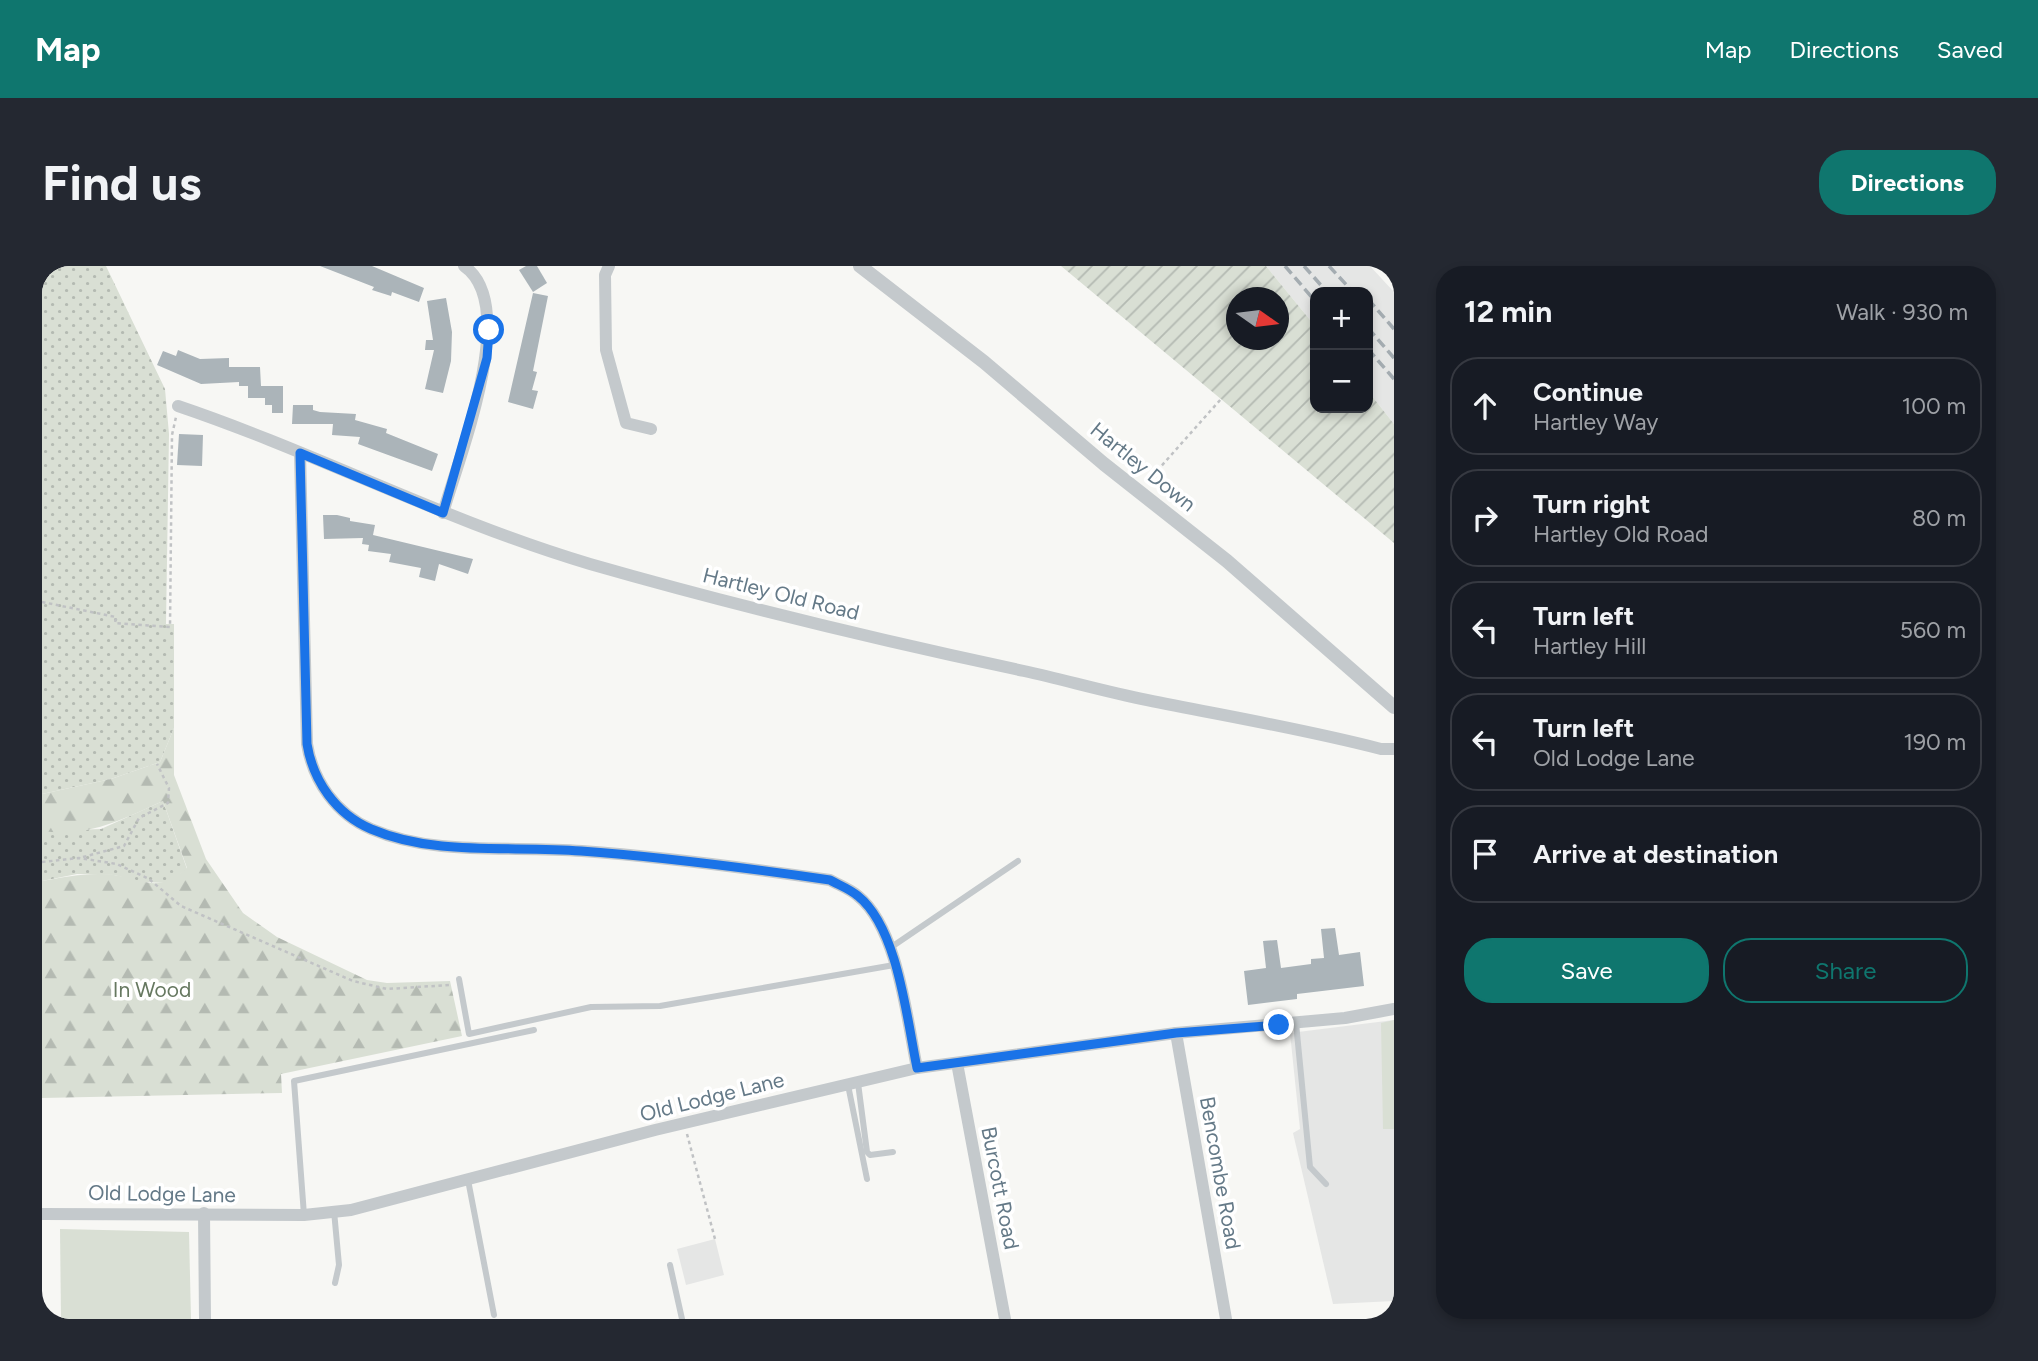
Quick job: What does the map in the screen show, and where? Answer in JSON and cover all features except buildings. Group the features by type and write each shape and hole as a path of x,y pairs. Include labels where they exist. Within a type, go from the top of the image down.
{"street":[{"path":"443,513 487,358 489,307 479,282 464,266"},
{"path":"609,266 605,275 606,350 626,423 652,429"},
{"name":"Hartley Down","path":"860,266 984,362 1139,492 1227,561 1394,707"},
{"name":"Hartley Old Road","path":"178,406 443,513 590,564 781,616 1136,698 1298,727 1381,749 1394,749"},
{"path":"300,453 307,744 311,769 345,814 372,830 424,843 494,849 579,850 830,880 859,896 875,917 890,948 917,1068"},
{"name":"Old Lodge Lane","path":"42,1214 304,1215 334,1212 684,1123 917,1068 1176,1033 1296,1023 1394,1009"},
{"name":"Bencombe Road","path":"1176,1033 1226,1319"},
{"name":"Burcott Road","path":"957,1063 1005,1319"},
{"path":"204,1213 205,1319"}],"lane":[{"path":"890,948 1018,861"},
{"path":"459,979 469,1034 591,1007 660,1006 894,965"},
{"path":"1296,1023 1310,1167 1326,1184"},
{"path":"304,1215 294,1082 534,1030"},
{"path":"852,1082 867,1152 870,1155 893,1152"},
{"path":"852,1082 867,1179"},
{"path":"468,1179 494,1315"},
{"path":"334,1212 339,1265 335,1283"},
{"path":"670,1265 682,1319"}],"path":[{"path":"1139,492 1221,399"},
{"path":"42,602 116,617 115,623 170,627 172,435 178,406"},
{"path":"42,862 79,858 124,846 139,818 168,803 169,788 157,764"},
{"path":"79,858 117,864 149,879 181,906 353,981 387,989 448,984 454,987"},
{"path":"684,1123 715,1239"}],"shaded area":[{"path":"1266,266 1370,266 1394,292 1394,424 1373,397 1373,287 1310,287 1310,320 1289,294 1289,287 1283,287"},
{"path":"1394,1020 1394,1301 1333,1304 1293,1133 1300,1129 1290,1033"},
{"path":"715,1239 724,1275 686,1285 677,1249"}],"green space":[{"path":"42,266 106,266 165,389 169,434 166,624 174,624 174,728 160,762 111,779 42,794"},
{"path":"1061,266 1266,266 1283,287 1226,287 1226,350 1289,350 1289,294 1310,320 1310,413 1373,413 1373,397 1394,424 1394,543"},
{"name":"In Wood","path":"174,728 174,775 206,859 243,913 277,937 367,980 387,983 450,981 462,1036 281,1074 282,1093 42,1098 42,881 105,874 159,883 187,868 163,801 105,825 75,832 59,832 42,831 42,794 111,779 160,762"},
{"path":"163,801 187,869 168,883 141,882 114,875 77,874 42,881 42,831 101,829"},
{"path":"1394,1020 1394,1129 1383,1129 1381,1023"},
{"path":"60,1229 189,1232 191,1319 61,1319"}],"railway":[{"path":"1285,266 1310,295"},
{"path":"1304,266 1323,287"},
{"path":"1329,266 1348,287"},
{"path":"1373,305 1394,329"},
{"path":"1373,334 1394,358"},
{"path":"1369,350 1394,379"}],"route":[{"path":"489,330 487,358 443,513 300,453 307,744 311,769 345,814 372,830 424,843 494,849 579,850 830,880 859,896 875,917 890,948 917,1068 1176,1033 1279,1025"}]}
